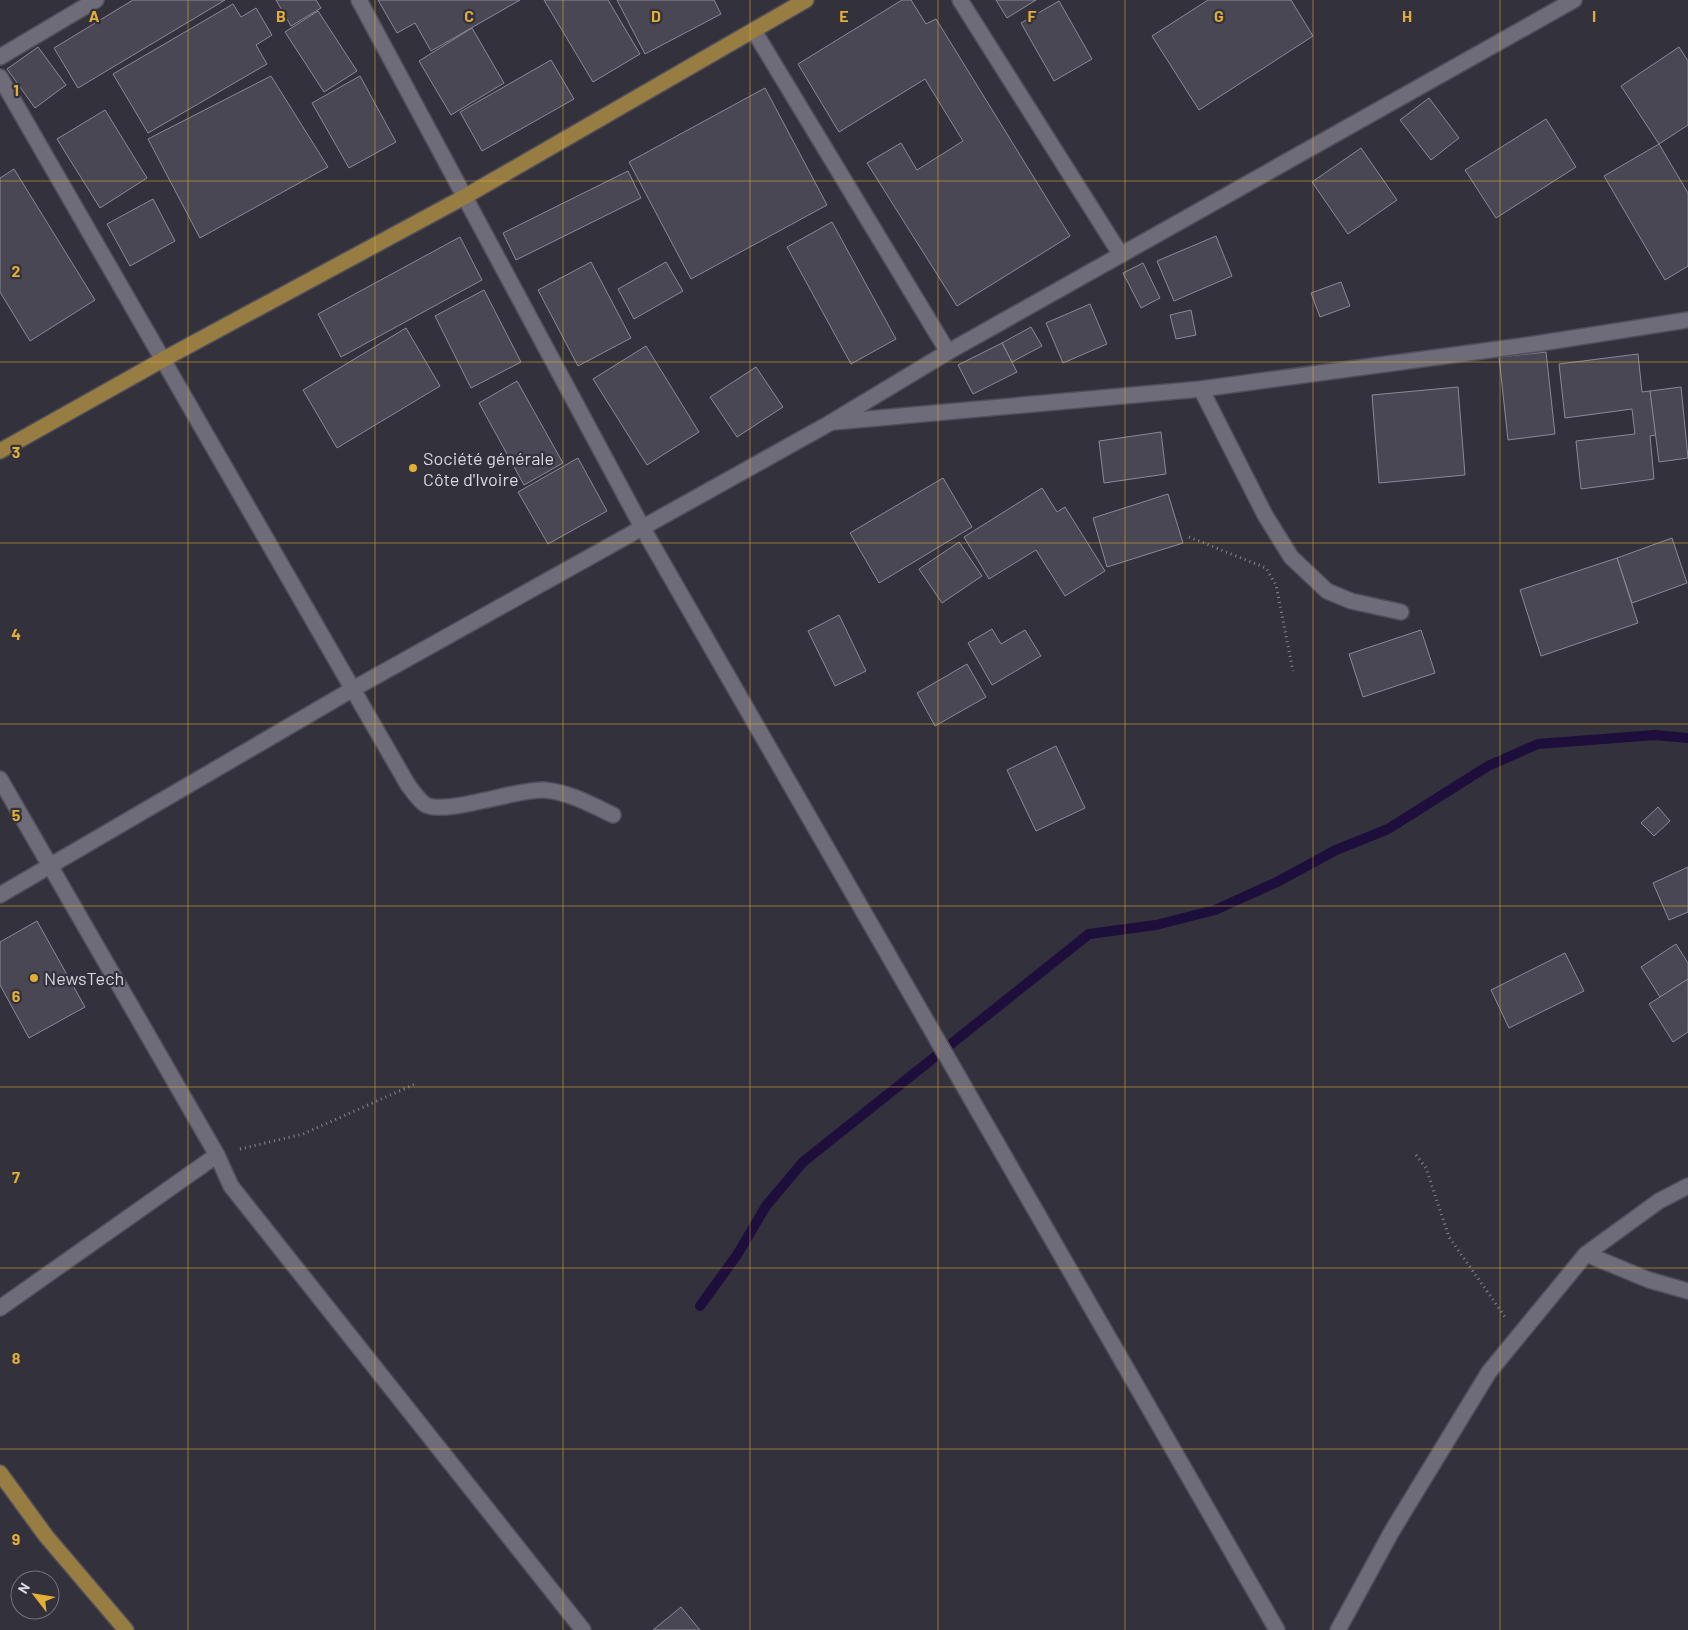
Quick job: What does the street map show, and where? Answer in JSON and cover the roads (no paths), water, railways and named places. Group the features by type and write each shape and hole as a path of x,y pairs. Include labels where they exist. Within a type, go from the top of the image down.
{"main road":[{"path":"0,451 164,359 466,196 806,0"},
{"path":"0,1473 46,1536 126,1630"}],"street":[{"path":"0,57 96,0"},
{"path":"360,0 642,527 1277,1630"},
{"path":"960,0 1121,255"},
{"path":"0,895 353,689 830,423 948,352 1574,0"},
{"path":"754,31 948,352"},
{"path":"0,77 408,784 427,805 451,806 511,793 544,790 578,798 613,815"},
{"path":"830,423 1202,389 1535,344 1688,320"},
{"path":"1202,389 1265,515 1291,557 1327,590 1351,601 1401,612"},
{"path":"0,779 217,1155 230,1186 583,1630"},
{"path":"0,1308 217,1155"},
{"path":"1338,1630 1392,1531 1489,1372 1586,1254 1659,1200 1688,1186"},
{"path":"1586,1254 1649,1280 1688,1291"}],"waterway":[{"path":"700,1306 737,1255 766,1206 803,1162 1089,934 1156,925 1215,910 1277,882 1336,850 1388,829 1488,766 1538,744 1655,735 1688,738"}],"place":[{"name":"Société générale Côte d'Ivoire","path":"413,468"},
{"name":"NewsTech","path":"34,978"}]}
